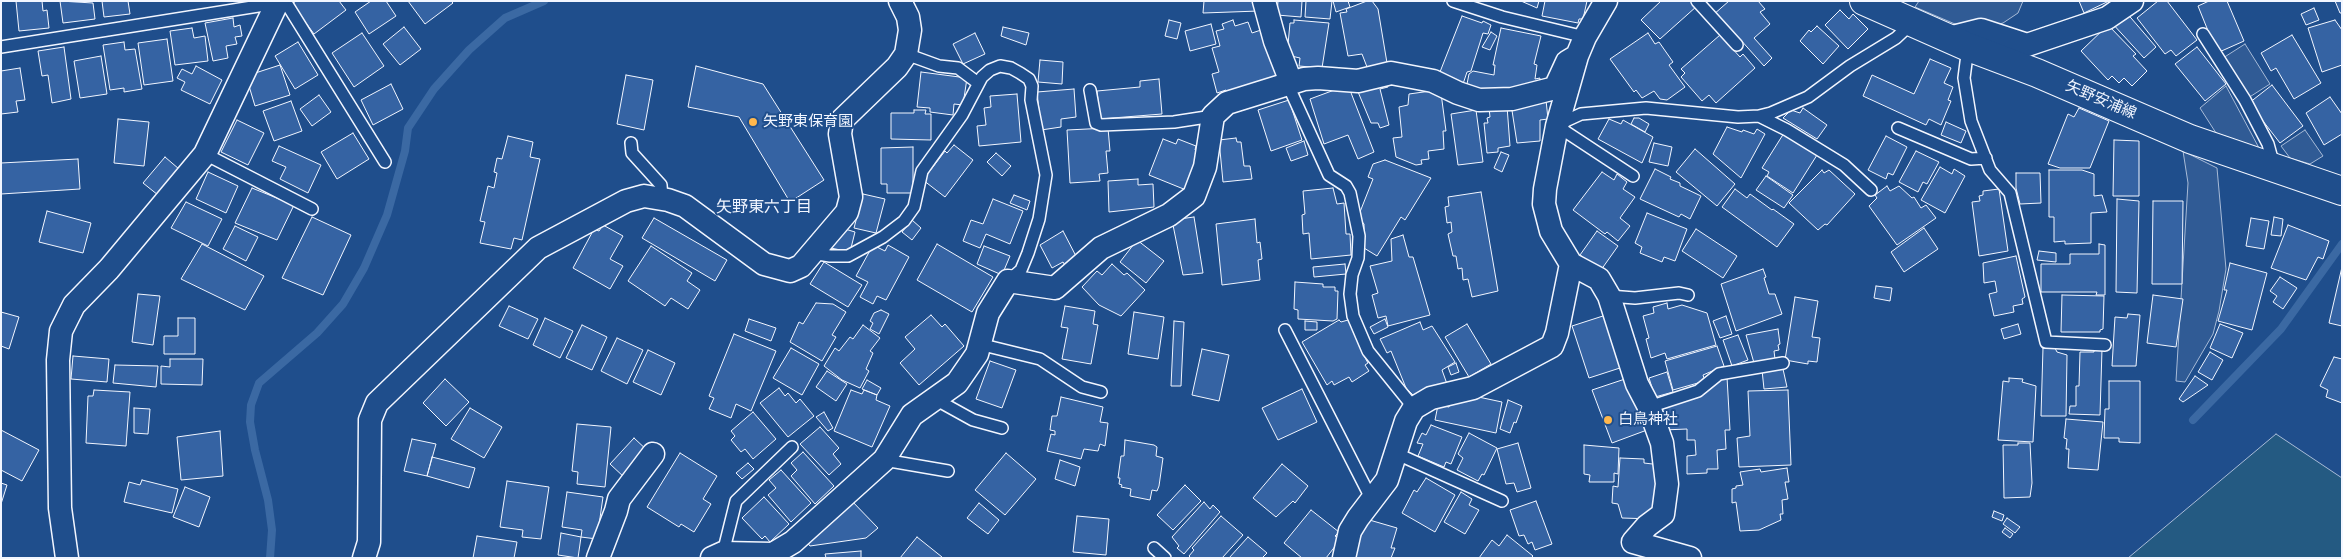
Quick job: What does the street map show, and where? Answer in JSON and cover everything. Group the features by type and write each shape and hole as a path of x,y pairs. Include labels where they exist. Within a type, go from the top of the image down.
{"main road":[{"name":"矢野安浦線","path":"1864,1 1912,24 2037,73 2190,139 2274,166 2342,191"}],"street":[{"path":"364,558 370,542 370,420 377,403 538,248 626,201 644,196 685,206 764,264 790,271 801,266 847,212 851,197 840,134 842,120 897,67 906,54 910,30 908,17 900,1"},
{"path":"1264,1 1274,41 1289,82"},
{"path":"717,555 773,554 793,542 884,460 912,415 957,383 977,354 988,313 1008,281 1056,288 1101,248 1169,215 1194,196 1205,167 1213,116 1227,104 1289,82 1318,78 1358,81 1391,73 1433,81 1458,93 1479,100 1512,99 1555,88 1567,62 1581,46 1606,1"},
{"path":"1959,42 1981,30 2027,45 2107,18 2132,1"},
{"path":"67,558 60,508 58,360 61,331 74,305 109,269 205,154 280,2"},
{"path":"1581,46 1557,126 1544,204 1551,231 1571,264 1599,279 1609,296 1637,384 1649,407 1662,443 1668,484 1663,514 1646,526 1633,542 1690,558"},
{"path":"1344,558 1350,531 1387,480 1406,421 1414,408 1430,398 1473,388 1552,346 1557,333 1571,264"},
{"path":"598,558 619,499 653,454"}],"lane":[{"path":"1453,1 1581,46"},
{"path":"1698,1 1737,45"},
{"path":"1,47 280,2 385,162"},
{"path":"1557,126 1581,114 1646,108 1738,117 1760,116 1808,97 1850,66 1896,38 1912,24"},
{"path":"2204,34 2246,100 2268,144 2274,166"},
{"path":"1959,42 1971,122 1990,170 2010,192 2046,342 2105,345"},
{"path":"906,54 939,66 958,68 978,83"},
{"path":"812,253 848,256 883,236 904,220 914,207 922,171 962,115 978,83 990,70 1000,66 1011,68 1029,79 1032,86 1032,100 1046,175 1039,219 1028,253 1021,270 1008,281"},
{"path":"1289,82 1328,176 1346,186 1350,193 1359,236 1358,258 1352,275 1350,294 1353,316 1368,351 1414,408"},
{"path":"1090,90 1096,122 1101,125 1174,122 1213,116"},
{"path":"1760,116 1787,130 1844,165 1871,190"},
{"path":"1557,126 1633,176"},
{"path":"1898,128 1971,159 1986,158"},
{"path":"631,143 632,153 660,185 662,199"},
{"path":"205,154 312,209"},
{"path":"1609,296 1635,298 1679,294 1688,295"},
{"path":"1284,330 1372,500"},
{"path":"979,344 1040,359 1082,387 1101,392"},
{"path":"1649,407 1698,391 1719,374 1783,363"},
{"path":"935,398 974,420 1002,428"},
{"path":"717,555 736,500 792,447"},
{"path":"1395,453 1502,501"},
{"path":"884,460 948,471"},
{"path":"1154,548 1164,558"}],"shaded area":[{"path":"1919,1 2023,1 2018,13 2003,23 1993,26 1955,24 1915,7"},
{"path":"2245,44 2270,84 2248,98 2223,58"},
{"path":"2226,86 2259,148 2216,133 2200,108"},
{"path":"2305,130 2323,156 2310,164 2290,158 2281,146"},
{"path":"2183,151 2217,168 2226,269 2213,334 2185,382 2176,381 2188,183"},
{"path":"2276,434 2342,478 2342,558 2128,558"}],"building":[{"path":"16,1 42,1 43,11 47,10 49,28 19,31"},
{"path":"60,1 93,3 95,19 63,23"},
{"path":"102,1 128,1 130,14 104,17"},
{"path":"296,1 339,1 346,10 314,34 292,4"},
{"path":"371,1 386,1 396,16 369,34 355,12"},
{"path":"408,1 451,1 453,3 425,24"},
{"path":"1204,1 1259,1 1259,11 1203,13"},
{"path":"1278,1 1302,1 1301,17 1277,15"},
{"path":"1306,1 1332,1 1330,19 1305,17"},
{"path":"1333,1 1348,1 1350,7 1336,12"},
{"path":"1372,1 1378,9 1387,63 1367,67 1362,54 1348,56 1340,13 1347,12 1346,9"},
{"path":"1521,1 1539,1 1537,8"},
{"path":"1545,1 1587,1 1583,19 1579,19 1578,23 1542,16"},
{"path":"1661,1 1693,1 1697,6 1660,39 1641,20"},
{"path":"1729,1 1758,1 1765,9 1760,12 1770,24 1754,38 1772,58 1764,66 1739,38 1737,41 1713,15"},
{"path":"2079,1 2109,1 2084,13"},
{"path":"2158,1 2167,1 2197,40 2176,56 2171,50 2165,54 2137,18"},
{"path":"2209,1 2227,1 2244,41 2217,53 2198,6"},
{"path":"2335,1 2342,1 2342,13 2340,13"},
{"path":"2314,8 2319,20 2306,25 2301,14"},
{"path":"1840,10 1849,19 1853,14 1868,29 1848,49 1825,25"},
{"path":"2125,11 2156,47 2144,58 2111,22"},
{"path":"1462,16 1491,25 1488,34 1483,33 1471,71 1467,72 1463,84 1438,77"},
{"path":"233,18 234,27 240,25 242,36 235,37 237,44 226,46 228,58 213,61 205,23"},
{"path":"1169,20 1181,23 1177,39 1165,36"},
{"path":"1233,20 1235,26 1248,22 1252,33 1264,29 1280,83 1228,98 1226,90 1217,93 1212,74 1219,72 1212,48 1220,46 1216,31 1224,29 1222,24"},
{"path":"1294,20 1329,23 1322,68 1299,66 1300,58 1287,55 1290,23 1294,23"},
{"path":"2335,20 2342,30 2342,65 2322,72 2308,28"},
{"path":"1211,24 1216,44 1190,51 1185,31"},
{"path":"2108,25 2136,54 2133,56 2147,71 2132,86 2124,78 2119,83 2112,76 2108,80 2081,51"},
{"path":"1817,26 1839,46 1823,64 1800,41 1809,30 1811,32"},
{"path":"404,27 421,49 400,65 383,44"},
{"path":"1003,27 1029,33 1026,45 1001,36"},
{"path":"192,28 194,38 205,36 208,61 175,65 170,31"},
{"path":"1501,28 1541,36 1534,64 1537,65 1535,79 1540,78 1539,84 1505,93 1466,89 1469,74 1473,71 1494,75 1495,65 1493,65"},
{"path":"1491,32 1497,36 1490,50 1482,47"},
{"path":"362,33 384,66 354,87 332,53"},
{"path":"975,33 985,54 963,64 953,44"},
{"path":"1648,33 1655,44 1659,42 1673,62 1669,65 1685,87 1667,100 1660,99 1654,91 1642,98 1636,90 1634,92 1610,59"},
{"path":"1720,35 1740,57 1743,54 1755,68 1716,103 1709,95 1702,101 1681,77 1685,73 1681,69"},
{"path":"2292,35 2321,83 2294,99 2276,68 2271,71 2261,53"},
{"path":"167,39 173,81 144,85 138,43"},
{"path":"124,42 125,50 135,49 142,89 124,92 124,88 110,90 103,45"},
{"path":"298,42 318,75 295,89 275,56"},
{"path":"64,47 71,99 52,103 48,75 42,76 38,51"},
{"path":"2197,47 2226,84 2205,101 2175,64"},
{"path":"101,56 107,94 80,98 74,61"},
{"path":"1930,59 1951,68 1944,83 1953,87 1948,100 1951,101 1941,125 1929,119 1926,125 1863,96 1872,75 1914,94"},
{"path":"1040,60 1063,62 1062,84 1038,82"},
{"path":"280,65 290,95 255,106 246,76"},
{"path":"196,66 222,80 210,104 181,90 185,82 177,78 182,69 192,74"},
{"path":"696,66 763,84 824,180 790,202 739,117 688,107"},
{"path":"20,68 25,100 16,101 18,112 1,114 1,71"},
{"path":"921,72 967,78 963,105 954,104 953,115 930,112 930,108 917,107"},
{"path":"626,75 653,80 644,130 617,124"},
{"path":"1159,79 1162,114 1100,119 1097,91 1140,87 1140,81"},
{"path":"1386,80 1388,87 1380,89 1389,125 1380,128 1378,123 1371,123 1356,87"},
{"path":"391,84 403,109 373,125 361,100"},
{"path":"1348,85 1374,152 1358,159 1348,135 1324,144 1310,99"},
{"path":"2272,85 2303,126 2280,143 2249,103"},
{"path":"1074,89 1076,117 1061,119 1061,127 1041,130 1037,92"},
{"path":"1438,90 1441,93 1446,131 1443,131 1444,149 1428,151 1429,159 1421,160 1422,164 1416,165 1396,157 1393,138 1402,137 1399,107 1408,105 1409,94"},
{"path":"1017,94 1021,142 979,146 977,126 986,125 984,108 991,107 990,96"},
{"path":"319,95 331,112 312,126 300,109"},
{"path":"2330,97 2342,114 2342,134 2324,145 2306,113"},
{"path":"1289,100 1302,140 1271,151 1258,110"},
{"path":"1546,100 1548,119 1540,120 1540,141 1517,143 1511,104"},
{"path":"291,101 302,131 274,141 263,111"},
{"path":"1507,106 1510,146 1498,148 1498,152 1487,153 1484,123 1488,123 1487,118 1490,117 1489,108"},
{"path":"1803,108 1827,125 1817,139 1783,118 1791,110 1800,113"},
{"path":"2079,108 2109,121 2090,168 2060,168 2048,164 2068,114 2074,117"},
{"path":"914,110 926,110 925,114 931,114 931,140 891,139 891,113 914,113"},
{"path":"1476,110 1483,162 1458,165 1451,114"},
{"path":"1634,118 1639,118 1649,124 1645,132 1631,124"},
{"path":"118,119 149,122 144,166 114,163"},
{"path":"1609,119 1621,124 1623,120 1653,137 1642,163 1598,139"},
{"path":"237,120 264,133 248,165 221,152"},
{"path":"1946,122 1966,131 1961,143 1941,135"},
{"path":"1727,127 1754,134 1757,129 1765,134 1741,178 1713,154"},
{"path":"1108,128 1110,151 1106,151 1108,173 1099,174 1100,181 1070,183 1067,130"},
{"path":"353,133 369,159 337,179 321,152"},
{"path":"1784,133 1817,155 1793,193 1767,176 1769,172 1762,168"},
{"path":"508,136 533,142 530,157 540,159 522,240 514,238 511,249 480,243 485,222 480,221 488,186 494,188 497,173 494,172 497,158 502,159"},
{"path":"1886,136 1907,147 1893,175 1888,173 1886,179 1868,170"},
{"path":"1236,138 1237,142 1241,142 1244,166 1250,166 1252,179 1223,182 1219,140"},
{"path":"1163,139 1176,144 1178,139 1196,146 1195,150 1200,152 1186,190 1149,175"},
{"path":"2114,140 2139,141 2139,196 2113,196"},
{"path":"1304,141 1308,155 1291,161 1286,148"},
{"path":"1654,143 1672,147 1668,166 1649,162"},
{"path":"954,145 973,160 945,197 923,180 945,151 947,153"},
{"path":"279,146 321,165 308,193 280,179 286,167 272,161"},
{"path":"913,147 913,193 887,193 887,184 881,184 881,148"},
{"path":"1695,149 1735,184 1717,206 1676,172"},
{"path":"1916,151 1939,162 1927,184 1923,182 1918,192 1899,182"},
{"path":"1501,152 1509,155 1502,172 1494,168"},
{"path":"996,153 1011,166 1002,176 987,162"},
{"path":"165,157 179,169 158,195 143,183"},
{"path":"78,159 80,189 1,194 1,163"},
{"path":"1385,160 1431,178 1405,220 1401,217 1377,256 1364,248 1364,224 1358,217 1373,179 1368,177 1373,164"},
{"path":"1940,167 1952,174 1954,169 1965,176 1945,213 1921,200"},
{"path":"1655,169 1680,183 1680,186 1701,196 1690,219 1681,214 1679,217 1640,199"},
{"path":"1822,170 1824,173 1829,170 1855,194 1827,225 1825,224 1818,230 1789,203"},
{"path":"2049,170 2082,170 2094,174 2094,196 2102,195 2107,212 2091,213 2091,243 2065,244 2065,241 2054,242 2054,217 2049,217"},
{"path":"208,172 238,186 226,213 196,199"},
{"path":"1602,172 1614,180 1617,174 1627,182 1623,189 1635,197 1620,218 1630,226 1618,241 1607,232 1605,234 1573,210"},
{"path":"2016,173 2040,173 2041,203 2020,204 2016,188"},
{"path":"1766,176 1793,195 1784,208 1756,190"},
{"path":"1138,179 1138,185 1153,184 1154,207 1109,212 1108,181"},
{"path":"1887,186 1890,191 1899,186 1912,198 1914,197 1921,208 1926,205 1936,218 1897,245 1869,206 1877,198 1875,195"},
{"path":"252,188 294,205 277,240 235,223"},
{"path":"1333,188 1337,204 1344,203 1346,234 1350,234 1351,255 1311,259 1309,233 1303,234 1302,215 1305,214 1303,191"},
{"path":"1735,189 1747,198 1750,194 1794,224 1777,247 1722,207"},
{"path":"1999,189 2008,251 1979,256 1972,202 1980,201 1979,196 1983,195 1983,191"},
{"path":"1481,192 1498,291 1472,297 1468,279 1463,280 1462,268 1458,269 1456,256 1453,256 1448,234 1452,232 1451,222 1447,223 1445,207 1449,206 1448,197"},
{"path":"863,194 885,199 876,233 854,228"},
{"path":"1014,195 1030,201 1027,210 1010,203"},
{"path":"993,199 1023,211 1010,244 986,234 980,248 963,241 971,220 983,224"},
{"path":"2117,199 2139,201 2137,293 2116,292"},
{"path":"2153,201 2183,201 2182,284 2152,284"},
{"path":"186,202 222,219 208,246 171,228"},
{"path":"47,211 91,223 83,253 39,242"},
{"path":"1647,213 1687,229 1675,261 1664,257 1662,262 1640,253 1642,247 1635,243"},
{"path":"312,217 351,235 323,295 282,278"},
{"path":"1194,217 1203,273 1183,275 1172,220"},
{"path":"2274,217 2283,219 2281,236 2271,235"},
{"path":"654,218 727,260 715,281 642,238"},
{"path":"2251,218 2269,221 2264,249 2246,246"},
{"path":"1255,219 1257,243 1260,242 1262,259 1258,260 1260,280 1222,285 1216,224"},
{"path":"912,220 921,228 912,240 902,232"},
{"path":"603,225 623,236 610,259 623,266 610,289 573,268 594,229 599,231"},
{"path":"2288,225 2329,241 2323,259 2318,257 2306,280 2271,268"},
{"path":"235,226 258,237 246,261 223,249"},
{"path":"1924,228 1938,249 1904,272 1891,252"},
{"path":"845,229 855,232 850,252 826,247"},
{"path":"1696,229 1737,256 1723,278 1682,251"},
{"path":"1063,231 1078,260 1066,267 1063,262 1052,268 1040,245"},
{"path":"1597,231 1618,246 1601,270 1580,255"},
{"path":"1403,235 1409,257 1413,257 1430,315 1388,326 1386,316 1378,318 1372,295 1378,293 1370,266 1392,261 1391,239"},
{"path":"1137,240 1164,261 1146,283 1120,262"},
{"path":"202,244 264,276 245,310 181,279"},
{"path":"937,244 993,277 972,312 917,280"},
{"path":"2099,244 2105,245 2105,295 2096,295 2097,292 2041,292 2041,264 2070,264 2070,254 2099,254"},
{"path":"873,245 885,251 888,245 909,257 886,300 877,296 873,304 860,297 868,282 856,276"},
{"path":"651,246 692,273 687,281 700,290 688,309 671,298 665,306 628,281"},
{"path":"984,246 1010,256 1002,275 977,264"},
{"path":"2039,251 2056,253 2056,262 2037,260"},
{"path":"2016,256 2025,297 2022,299 2023,304 2013,306 2014,312 1994,316 1989,294 1997,292 1995,281 1984,283 1983,263"},
{"path":"824,262 862,285 848,307 810,284"},
{"path":"2230,263 2267,273 2252,330 2218,321 2227,290 2224,290"},
{"path":"1112,264 1124,275 1127,273 1145,290 1121,316 1099,305 1082,287 1097,271 1102,275"},
{"path":"1345,264 1346,274 1314,277 1313,267"},
{"path":"2342,267 2342,326 2329,323"},
{"path":"1763,269 1769,294 1775,294 1782,314 1736,331 1721,284"},
{"path":"2280,277 2297,288 2283,309 2273,302 2277,296 2270,291"},
{"path":"1295,282 1335,287 1335,291 1338,291 1337,319 1333,321 1298,319 1298,310 1294,309"},
{"path":"1876,286 1892,288 1890,301 1874,298"},
{"path":"138,294 160,296 153,345 132,342"},
{"path":"2062,295 2104,296 2103,329 2100,332 2061,332"},
{"path":"2153,295 2183,299 2176,347 2147,343"},
{"path":"1795,297 1818,301 1812,337 1820,338 1817,362 1808,361 1808,364 1785,360"},
{"path":"816,303 833,304 846,312 832,335 836,337 822,361 790,342 799,322 803,324"},
{"path":"1667,303 1668,309 1682,305 1707,313 1716,345 1667,359 1665,353 1651,358 1646,339 1649,338 1643,316 1654,313 1653,307"},
{"path":"509,306 538,319 528,339 499,326"},
{"path":"1065,306 1095,311 1093,324 1098,325 1091,364 1062,359 1068,328 1061,327"},
{"path":"881,310 889,314 879,334 870,329 873,323 870,321 874,313"},
{"path":"1,312 19,317 9,349 1,346"},
{"path":"1134,312 1164,317 1158,359 1128,354"},
{"path":"2128,314 2140,315 2136,366 2112,366 2115,317 2127,318"},
{"path":"931,315 942,327 945,324 964,346 919,385 900,363 915,349 905,337"},
{"path":"1606,315 1623,367 1589,378 1572,326"},
{"path":"1726,316 1732,334 1720,338 1713,321"},
{"path":"178,318 195,318 195,354 164,354 164,336 178,336"},
{"path":"545,318 573,331 560,358 533,345"},
{"path":"749,319 776,328 771,341 745,331"},
{"path":"1385,319 1388,327 1374,334 1370,327"},
{"path":"1339,320 1341,322 1348,320 1357,335 1365,352 1363,354 1368,363 1365,365 1369,371 1352,382 1349,377 1334,385 1332,381 1327,385 1302,342"},
{"path":"1174,321 1184,322 1181,386 1171,386"},
{"path":"1305,321 1317,322 1317,330 1305,330"},
{"path":"1420,322 1423,330 1432,326 1455,362 1442,370 1447,384 1415,397 1406,388 1391,351 1387,353 1380,339"},
{"path":"1467,324 1491,364 1469,377 1445,337"},
{"path":"2018,324 2021,334 2004,339 2001,329"},
{"path":"2220,324 2243,333 2232,358 2210,348"},
{"path":"582,325 607,337 592,370 566,358"},
{"path":"863,325 880,338 870,351 873,353 866,369 869,371 860,388 842,380 824,366 835,348 839,351 850,337 853,339"},
{"path":"1778,329 1780,344 1778,345 1779,350 1774,351 1775,359 1754,363 1746,335"},
{"path":"734,334 776,351 751,411 736,404 731,418 709,409 714,398 709,396"},
{"path":"1738,335 1748,360 1732,366 1723,340"},
{"path":"617,338 643,350 627,384 601,371"},
{"path":"1717,346 1724,366 1703,375 1705,381 1673,390 1665,361"},
{"path":"791,348 819,364 802,395 773,378"},
{"path":"2043,348 2055,348 2057,352 2067,355 2066,416 2041,416"},
{"path":"1202,349 1229,355 1219,401 1192,395"},
{"path":"2094,349 2102,349 2100,415 2069,414 2070,406 2076,406 2076,386 2079,386 2080,352 2094,352"},
{"path":"648,350 675,363 661,395 633,382"},
{"path":"2210,352 2223,360 2212,380 2198,372"},
{"path":"73,356 109,359 107,382 71,379"},
{"path":"2334,357 2342,359 2342,403 2326,397 2328,390 2320,386"},
{"path":"170,359 203,359 202,385 161,384 161,366 170,367"},
{"path":"990,361 1016,370 1002,408 976,399"},
{"path":"1456,363 1459,372 1451,375 1448,367"},
{"path":"115,365 158,366 156,387 113,383"},
{"path":"1783,369 1787,387 1764,389 1762,370"},
{"path":"827,371 847,384 836,401 816,387"},
{"path":"1667,372 1673,392 1655,397 1649,378"},
{"path":"2195,376 2208,385 2183,402 2179,399"},
{"path":"1722,377 1727,377 1730,430 1725,430 1726,449 1717,450 1718,469 1707,469 1707,473 1687,474 1687,456 1696,455 1695,440 1687,440 1687,429 1663,430 1660,406"},
{"path":"1628,378 1647,430 1612,443 1592,390"},
{"path":"2009,378 2023,379 2022,382 2036,386 2033,442 1998,440 2003,381 2009,382"},
{"path":"445,379 469,402 446,426 423,403"},
{"path":"867,380 881,388 877,395 862,389"},
{"path":"2109,381 2140,381 2140,443 2119,442 2119,438 2104,438 2105,409 2109,409"},
{"path":"779,388 785,396 788,393 796,403 800,399 814,416 788,437 760,403"},
{"path":"1302,389 1317,422 1278,440 1262,408"},
{"path":"94,390 130,392 126,446 86,443 88,396 93,396"},
{"path":"851,390 862,394 864,390 877,395 876,400 890,406 872,447 834,431"},
{"path":"1788,390 1791,465 1739,467 1737,438 1750,436 1748,391"},
{"path":"1469,395 1502,402 1496,433 1435,420 1438,405 1449,407 1450,400"},
{"path":"1061,397 1103,407 1100,422 1108,423 1105,446 1100,444 1098,451 1084,449 1081,459 1047,451 1051,434 1055,435 1055,431 1050,430 1052,416 1057,416"},
{"path":"1508,400 1522,406 1510,433 1500,429"},
{"path":"134,408 150,409 148,434 134,433"},
{"path":"470,408 502,427 484,458 451,439"},
{"path":"753,412 776,439 753,459 745,449 741,452 731,440 735,436 731,431"},
{"path":"824,412 833,428 828,431 816,417"},
{"path":"2066,419 2103,422 2098,470 2068,468 2069,449 2066,449 2067,439 2064,438"},
{"path":"577,424 611,427 605,487 577,484 578,472 572,471"},
{"path":"1431,425 1462,437 1451,464 1446,462 1444,467 1418,456 1423,444 1417,443 1422,433 1426,435"},
{"path":"820,427 839,448 833,454 841,464 829,475 800,444"},
{"path":"1,430 39,450 22,481 1,470"},
{"path":"220,431 223,476 181,480 177,437"},
{"path":"1469,433 1497,448 1484,475 1482,474 1478,481 1457,470 1463,458 1458,454"},
{"path":"634,438 649,452 625,478 610,464"},
{"path":"412,439 436,444 427,476 404,471"},
{"path":"1125,440 1154,445 1157,447 1156,456 1163,458 1159,486 1157,491 1152,490 1150,500 1130,496 1131,489 1121,487 1122,485 1119,484 1121,456 1124,456"},
{"path":"1518,443 1531,488 1517,492 1514,483 1506,484 1497,449"},
{"path":"2018,443 2030,443 2032,483 2030,497 2004,498 2003,445 2018,445"},
{"path":"1584,445 1619,448 1618,474 1614,473 1614,482 1589,482 1590,475 1584,474"},
{"path":"803,452 834,486 815,504 791,476 797,470 791,463"},
{"path":"680,453 717,476 703,499 711,504 694,532 681,524 679,527 647,507"},
{"path":"1006,453 1036,479 1005,515 975,490"},
{"path":"432,457 475,468 469,488 427,476"},
{"path":"1620,458 1644,459 1644,463 1661,465 1653,519 1622,518 1618,504 1612,503 1613,486 1618,487"},
{"path":"1060,460 1080,467 1075,486 1055,479"},
{"path":"748,463 754,469 742,479 736,473"},
{"path":"1282,464 1308,486 1295,503 1293,501 1276,517 1253,498"},
{"path":"1787,468 1789,482 1785,482 1788,499 1782,500 1783,514 1780,514 1781,520 1759,530 1740,531 1736,502 1732,503 1732,489 1743,485 1740,472 1760,469 1761,472"},
{"path":"781,470 811,503 791,522 768,495 776,488 769,480"},
{"path":"1426,478 1455,495 1435,532 1402,513 1414,490 1417,492"},
{"path":"142,480 178,489 172,513 124,502 129,482 140,485"},
{"path":"507,481 549,487 541,539 522,537 523,530 500,527"},
{"path":"1,483 7,485 1,504"},
{"path":"1185,485 1201,501 1173,530 1157,515"},
{"path":"185,487 210,497 199,527 173,517"},
{"path":"567,492 603,497 597,539 581,537 582,530 562,527"},
{"path":"1461,492 1472,499 1469,505 1479,510 1465,534 1444,522"},
{"path":"764,497 789,524 770,542 765,536 762,539 742,518"},
{"path":"849,498 878,528 866,538 810,546 803,537"},
{"path":"1536,501 1552,544 1535,550 1532,542 1528,544 1524,535 1519,536 1510,510"},
{"path":"1204,502 1210,509 1213,505 1220,512 1184,554 1177,548 1179,546 1172,537"},
{"path":"979,503 999,520 988,534 967,518"},
{"path":"1311,510 1339,532 1335,536 1340,540 1326,558 1302,558 1284,543"},
{"path":"1994,511 2004,515 2002,521 1992,517"},
{"path":"1077,516 1109,519 1106,555 1073,552"},
{"path":"1221,516 1243,535 1222,558 1191,558 1189,556 1194,550 1192,548"},
{"path":"2007,518 2020,527 2015,533 2003,524"},
{"path":"1366,519 1397,528 1391,548 1395,548 1391,558 1354,558"},
{"path":"2005,528 2013,534 2010,538 2002,532"},
{"path":"561,533 581,537 578,558 558,555"},
{"path":"1507,535 1533,556 1531,558 1479,558 1492,540 1499,546"},
{"path":"477,536 517,542 514,558 473,558"},
{"path":"917,537 942,557 900,558"},
{"path":"1248,537 1267,553 1262,558 1229,558"},
{"path":"861,551 861,558 826,558 825,554"}],"waterway":[{"path":"270,558 272,530 268,500 250,422 251,405 259,383 317,333 343,304 364,268 387,215 405,151 408,128 434,89 469,50 505,18 544,1"},
{"path":"2193,420 2281,329 2342,244"}],"place":[{"name":"矢野東保育園","path":"753,122"},
{"name":"白鳥神社","path":"1608,420"}],"district":[{"name":"矢野東六丁目","path":"764,207"}]}
